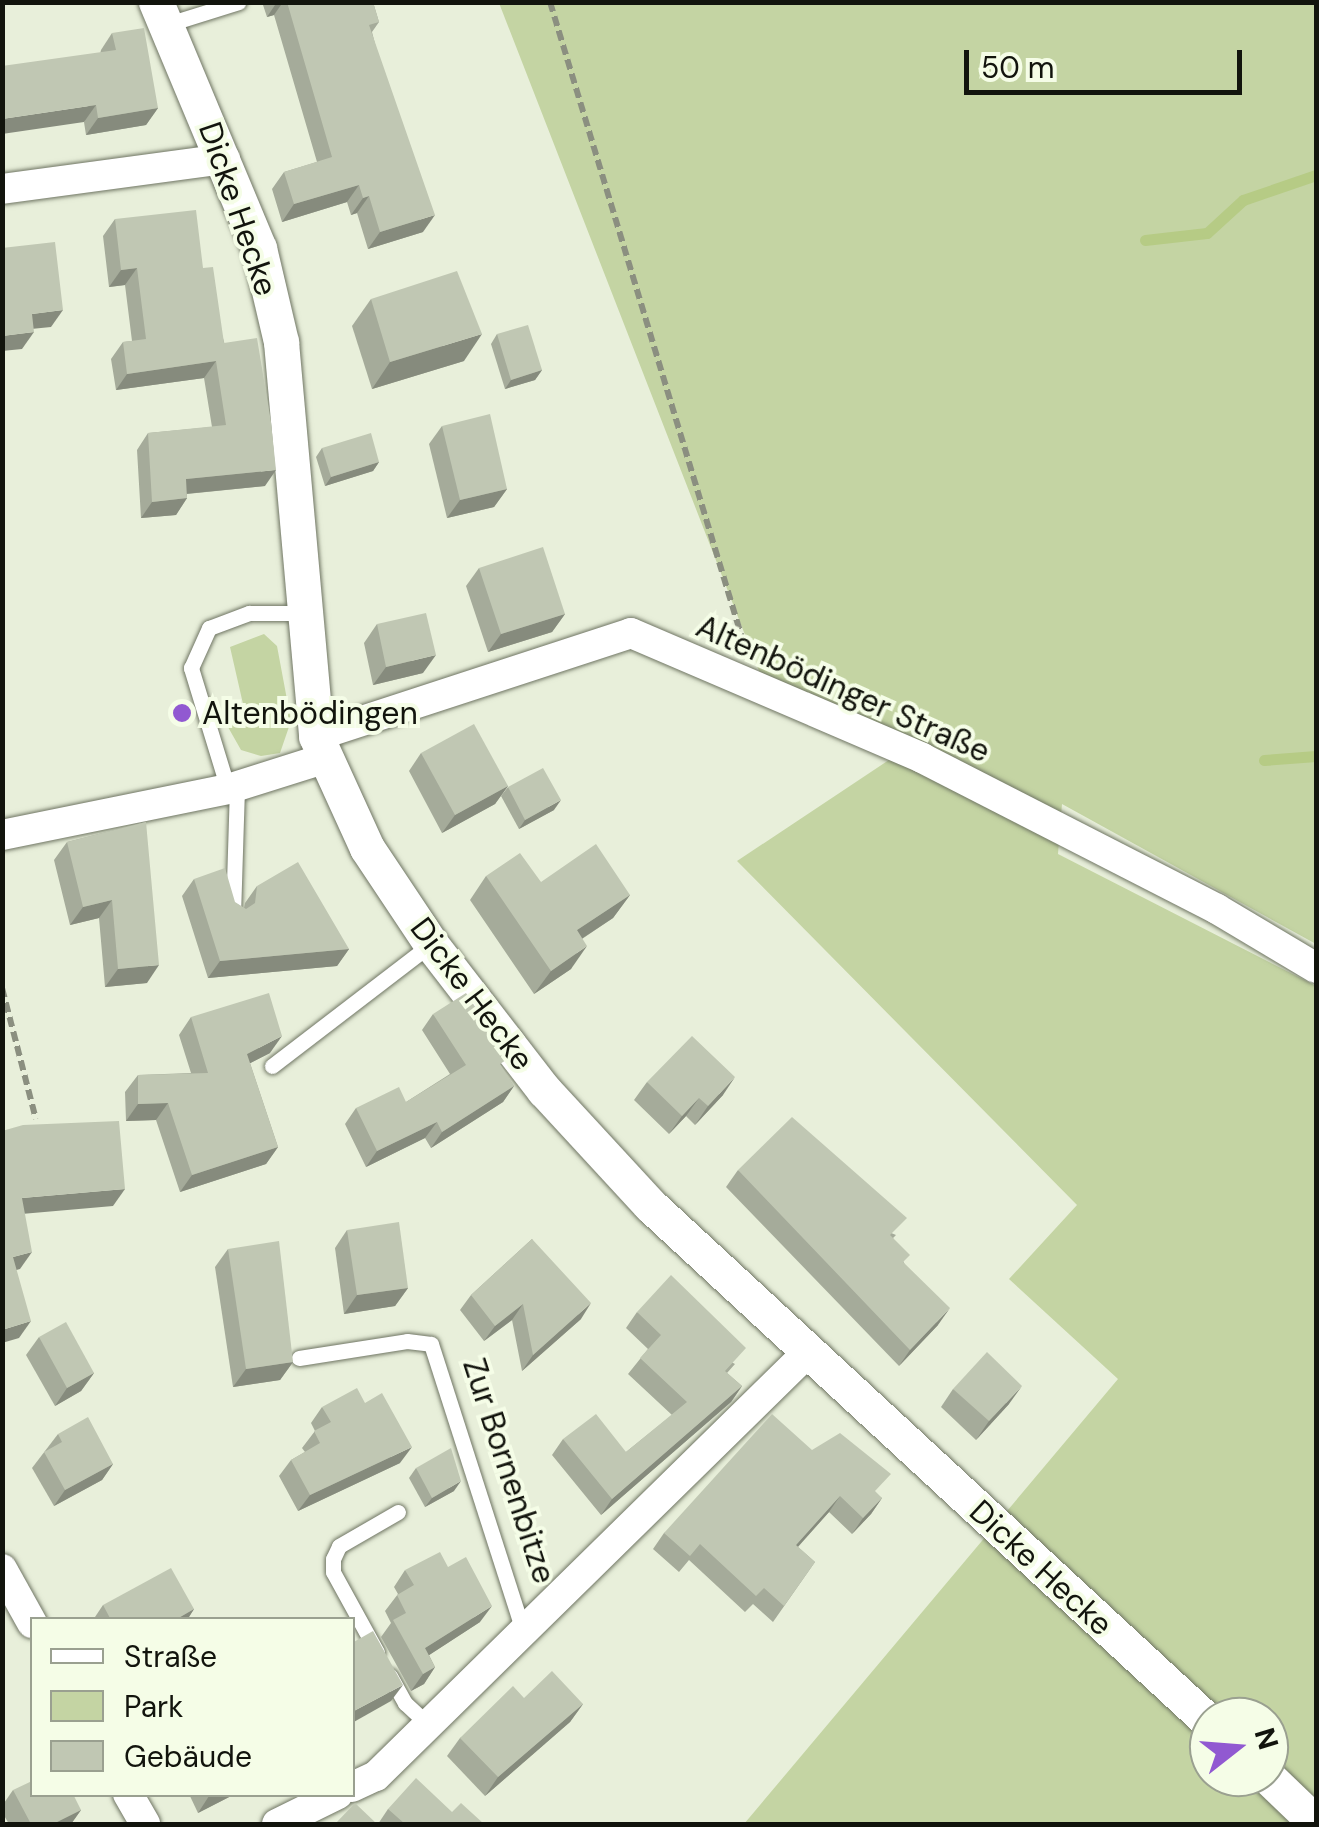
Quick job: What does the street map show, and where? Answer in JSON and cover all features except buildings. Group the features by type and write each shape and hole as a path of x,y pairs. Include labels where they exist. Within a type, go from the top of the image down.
{"street":[{"name":"Dicke Hecke","path":"160,14 226,160 259,248 281,342 304,613 320,748 367,848 431,944 544,1090 650,1205 805,1355 1189,1704"},
{"path":"2,190 226,160"},
{"name":"Altenbödinger Straße","path":"2,835 233,788 320,748 631,633 758,691 922,758 1217,909 1316,968"},
{"name":"Zur Bornenbitze","path":"355,1786 376,1776 805,1355"},
{"path":"2,1569 30,1619"},
{"path":"130,1797 145,1824"},
{"path":"277,1824 332,1797"},
{"path":"1289,1797 1316,1823"}],"lane":[{"name":"Dicke Hecke","path":"160,14 238,2"},
{"path":"233,915 233,788 190,668 208,628 249,613 304,613"},
{"path":"272,1066 431,944"},
{"name":"Zur Bornenbitze","path":"299,1358 406,1341 431,1344 524,1633"},
{"path":"398,1512 339,1546 333,1572 406,1704 429,1725"}],"path":[{"path":"550,2 758,691"},
{"path":"2,988 36,1119"}],"green space":[{"path":"499,3 1316,3 1316,944 1062,804 1058,854 1316,986 1316,1824 744,1824 1118,1379 1009,1279 1077,1205 737,861 913,744 761,676"},
{"path":"264,634 277,646 291,721 280,753 261,756 241,750 224,720 246,717 230,647"}],"waterway":[{"path":"1145,240 1207,233 1243,200 1316,175"},
{"path":"1264,760 1316,756"}],"place":[{"name":"Altenbödingen","path":"182,713"}]}
